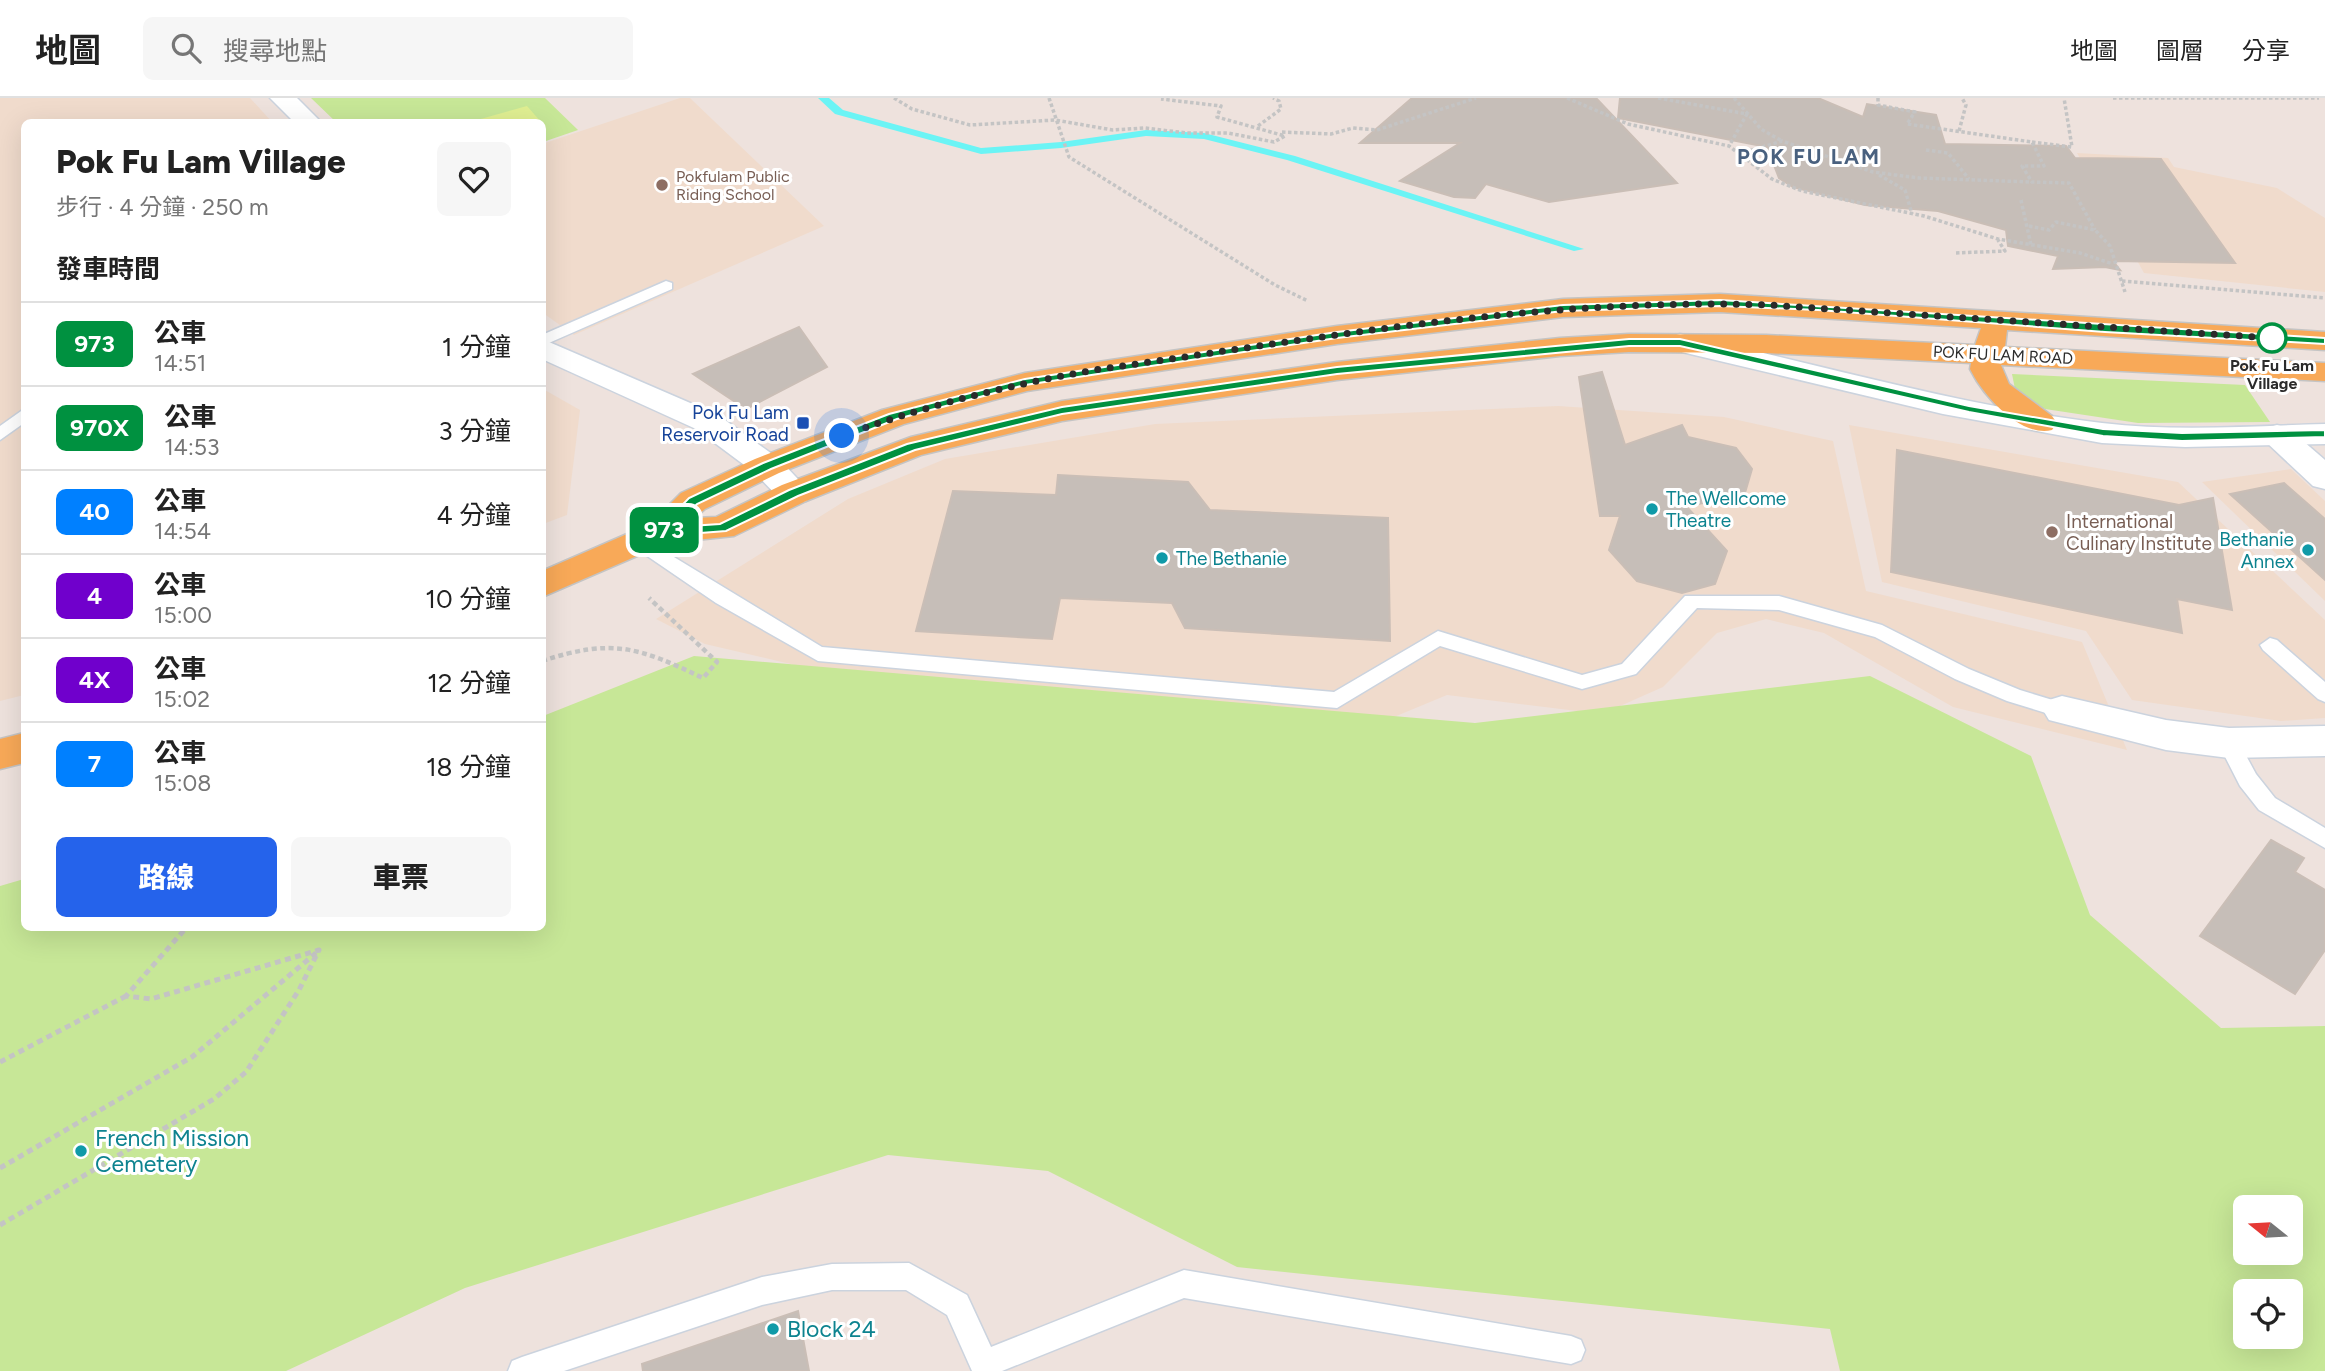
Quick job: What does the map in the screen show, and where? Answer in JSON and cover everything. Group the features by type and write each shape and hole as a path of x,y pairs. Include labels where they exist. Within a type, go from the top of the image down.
{"main road":[{"name":"POK FU LAM ROAD","path":"652,538 693,501 767,466 893,417 1025,382 1337,335 1563,308 1720,303 2325,341"},
{"path":"1999,321 1990,337 1985,369 1996,390 2041,423"},
{"name":"POK FU LAM ROAD","path":"546,583 652,538 722,528 794,493 911,447 1062,411 1337,370 1560,347 1680,343 1986,354 2325,372"},
{"path":"0,754 21,749"}],"street":[{"path":"282,98 305,119"},
{"name":"POK FU LAM ROAD","path":"1680,343 2041,423 2103,433 2182,437 2325,434"},
{"path":"546,350 708,422 767,466 794,493"},
{"path":"2277,435 2325,478"},
{"path":"2062,710 2166,735 2229,743 2325,741"}],"lane":[{"path":"546,339 666,286"},
{"path":"0,435 21,417"},
{"path":"652,538 699,584 818,654 1337,700 1438,638 1582,682 1629,669 1692,601 1779,603 1882,632 1972,679 2014,696 2062,710"},
{"path":"2270,645 2325,694"},
{"path":"2229,743 2248,780 2267,804 2325,839"},
{"path":"522,1371 762,1291 832,1276 909,1276 957,1305 985,1368 1184,1284 1571,1350"}],"path":[{"path":"894,98 912,109 970,125 1055,122 1113,130 1144,128 1186,133 1228,133 1274,142 1285,136 1258,126 1217,117 1221,106 1161,99"},
{"path":"1049,98 1069,157 1264,278 1311,302"},
{"path":"1258,126 1282,109 1279,101 1273,98"},
{"path":"1275,131 1331,134 1353,128 1377,130 1476,98"},
{"path":"1567,98 1628,124 1729,146 1772,180 1802,191 1964,226 1998,239 2031,244 2113,264"},
{"path":"1658,98 1747,114"},
{"path":"1734,98 1761,129 1782,141 1873,172 1905,190 1912,214"},
{"path":"1878,98 1878,105 1914,112 1907,124 2072,147 2064,98"},
{"path":"1959,131 1966,105 1962,98"},
{"path":"2113,98 2317,99 2325,105"},
{"path":"1729,146 1747,114"},
{"path":"1738,154 1782,141"},
{"path":"2032,142 2044,166 2022,166 2032,182"},
{"path":"1842,161 1860,146"},
{"path":"1926,150 1948,153 1970,180"},
{"path":"1873,172 1970,180 2069,183 2095,230 2110,246 2113,264 2122,281 2325,298"},
{"path":"2021,200 2031,244"},
{"path":"2029,226 2049,230 2056,222 2095,230"},
{"path":"1956,253 2005,251 1998,239"},
{"path":"546,660 580,647 612,645 646,651 703,678 717,662 649,598"},
{"path":"0,1062 126,996 183,931"},
{"path":"126,996 151,999 319,950"},
{"path":"0,1168 192,1057 319,950"},
{"path":"0,1225 214,1099 246,1072 299,990 319,950"}],"shaded area":[{"path":"0,98 250,98 269,119 21,119 21,696 0,701"},
{"name":"Pokfulam Public Riding School","path":"680,98 690,98 824,226 574,335 546,315 546,143"},
{"path":"2077,153 2168,158 2174,167 2277,188 2325,218 2325,292 2144,273"},
{"path":"546,391 580,410 567,515 546,523"},
{"path":"1558,406 1724,417 1833,441 1866,591 2082,642 2127,750 1953,707 1824,633 1766,619 1717,633 1663,687 1602,714 1447,695 1394,717 863,681 705,644 656,619 848,499 945,459 1155,424"},
{"name":"International Culinary Institute","path":"1849,425 2178,482 2325,620 2325,718 2281,721 2132,700 2086,631 1882,582"},
{"path":"2291,469 2325,501 2325,601 2202,482"}],"green space":[{"path":"311,98 545,98 578,130 546,141 546,119 333,119"},
{"path":"527,106 538,119 481,119"},
{"path":"2012,374 2245,385 2270,422 2138,423 2045,409 2016,394"},
{"path":"694,656 1475,723 1870,676 2031,756 2090,915 2221,1028 2325,1026 2325,1371 1840,1371 1830,1329 1237,1267 1048,1171 888,1155 465,1288 286,1371 0,1371 0,886 21,880 21,931 546,931 546,715"}],"building":[{"path":"1412,98 1596,98 1677,183 1549,202 1486,184 1475,198 1454,197 1400,181 1460,143 1360,143"},
{"path":"1620,98 1818,98 1863,117 1867,104 1936,115 1945,144 2066,146 2075,158 2161,159 2235,263 2113,261 2120,270 2105,267 2053,269 2058,256 2008,246 2006,230 1938,211 1865,205 1793,187 1779,178 1767,147 1618,118"},
{"path":"799,327 827,367 746,409 693,374"},
{"name":"The Wellcome Theatre","path":"1602,372 1625,445 1682,425 1688,437 1736,448 1752,469 1744,496 1686,506 1727,551 1715,584 1682,593 1637,581 1609,550 1620,516 1600,516 1579,377"},
{"path":"1897,450 2179,505 2213,498 2232,610 2177,599 2182,633 1891,572"},
{"name":"The Bethanie","path":"1058,475 1188,482 1210,510 1388,518 1390,641 1185,628 1172,603 1060,598 1052,639 916,631 953,491 1056,495"},
{"name":"Bethanie Annex","path":"2284,483 2325,519 2325,580 2230,494"},
{"path":"2271,840 2304,858 2295,872 2325,890 2325,950 2295,994 2200,936"},
{"name":"Block 24","path":"798,1311 809,1371 643,1371 642,1364"}],"waterway":[{"path":"823,98 839,112 981,151 1061,145 1146,133 1204,136 1291,158 1578,249"}],"bus line":[{"name":"973","path":"2325,341 2105,329 1818,307 1720,303 1563,308 1337,335 1025,382 893,417 767,466 693,501 662,532 722,528 794,493 911,447 969,431 1062,411 1337,370 1560,347 1680,343 1969,409 2103,433 2182,437 2325,434"}],"place":[{"name":"Pokfulam Public Riding School","path":"662,185"},
{"name":"Pok Fu Lam Village","path":"2272,338"},
{"name":"Pok Fu Lam Reservoir Road","path":"803,423"},
{"name":"The Wellcome Theatre","path":"1652,509"},
{"name":"International Culinary Institute","path":"2052,532"},
{"name":"Bethanie Annex","path":"2308,550"},
{"name":"The Bethanie","path":"1162,558"},
{"name":"French Mission Cemetery","path":"81,1151"},
{"name":"Block 24","path":"773,1329"}],"district":[{"name":"POK FU LAM","path":"1809,156"}],"route":[{"path":"842,436 893,417 1025,382 1337,335 1563,308 1720,303 1769,305 2272,338"}]}
